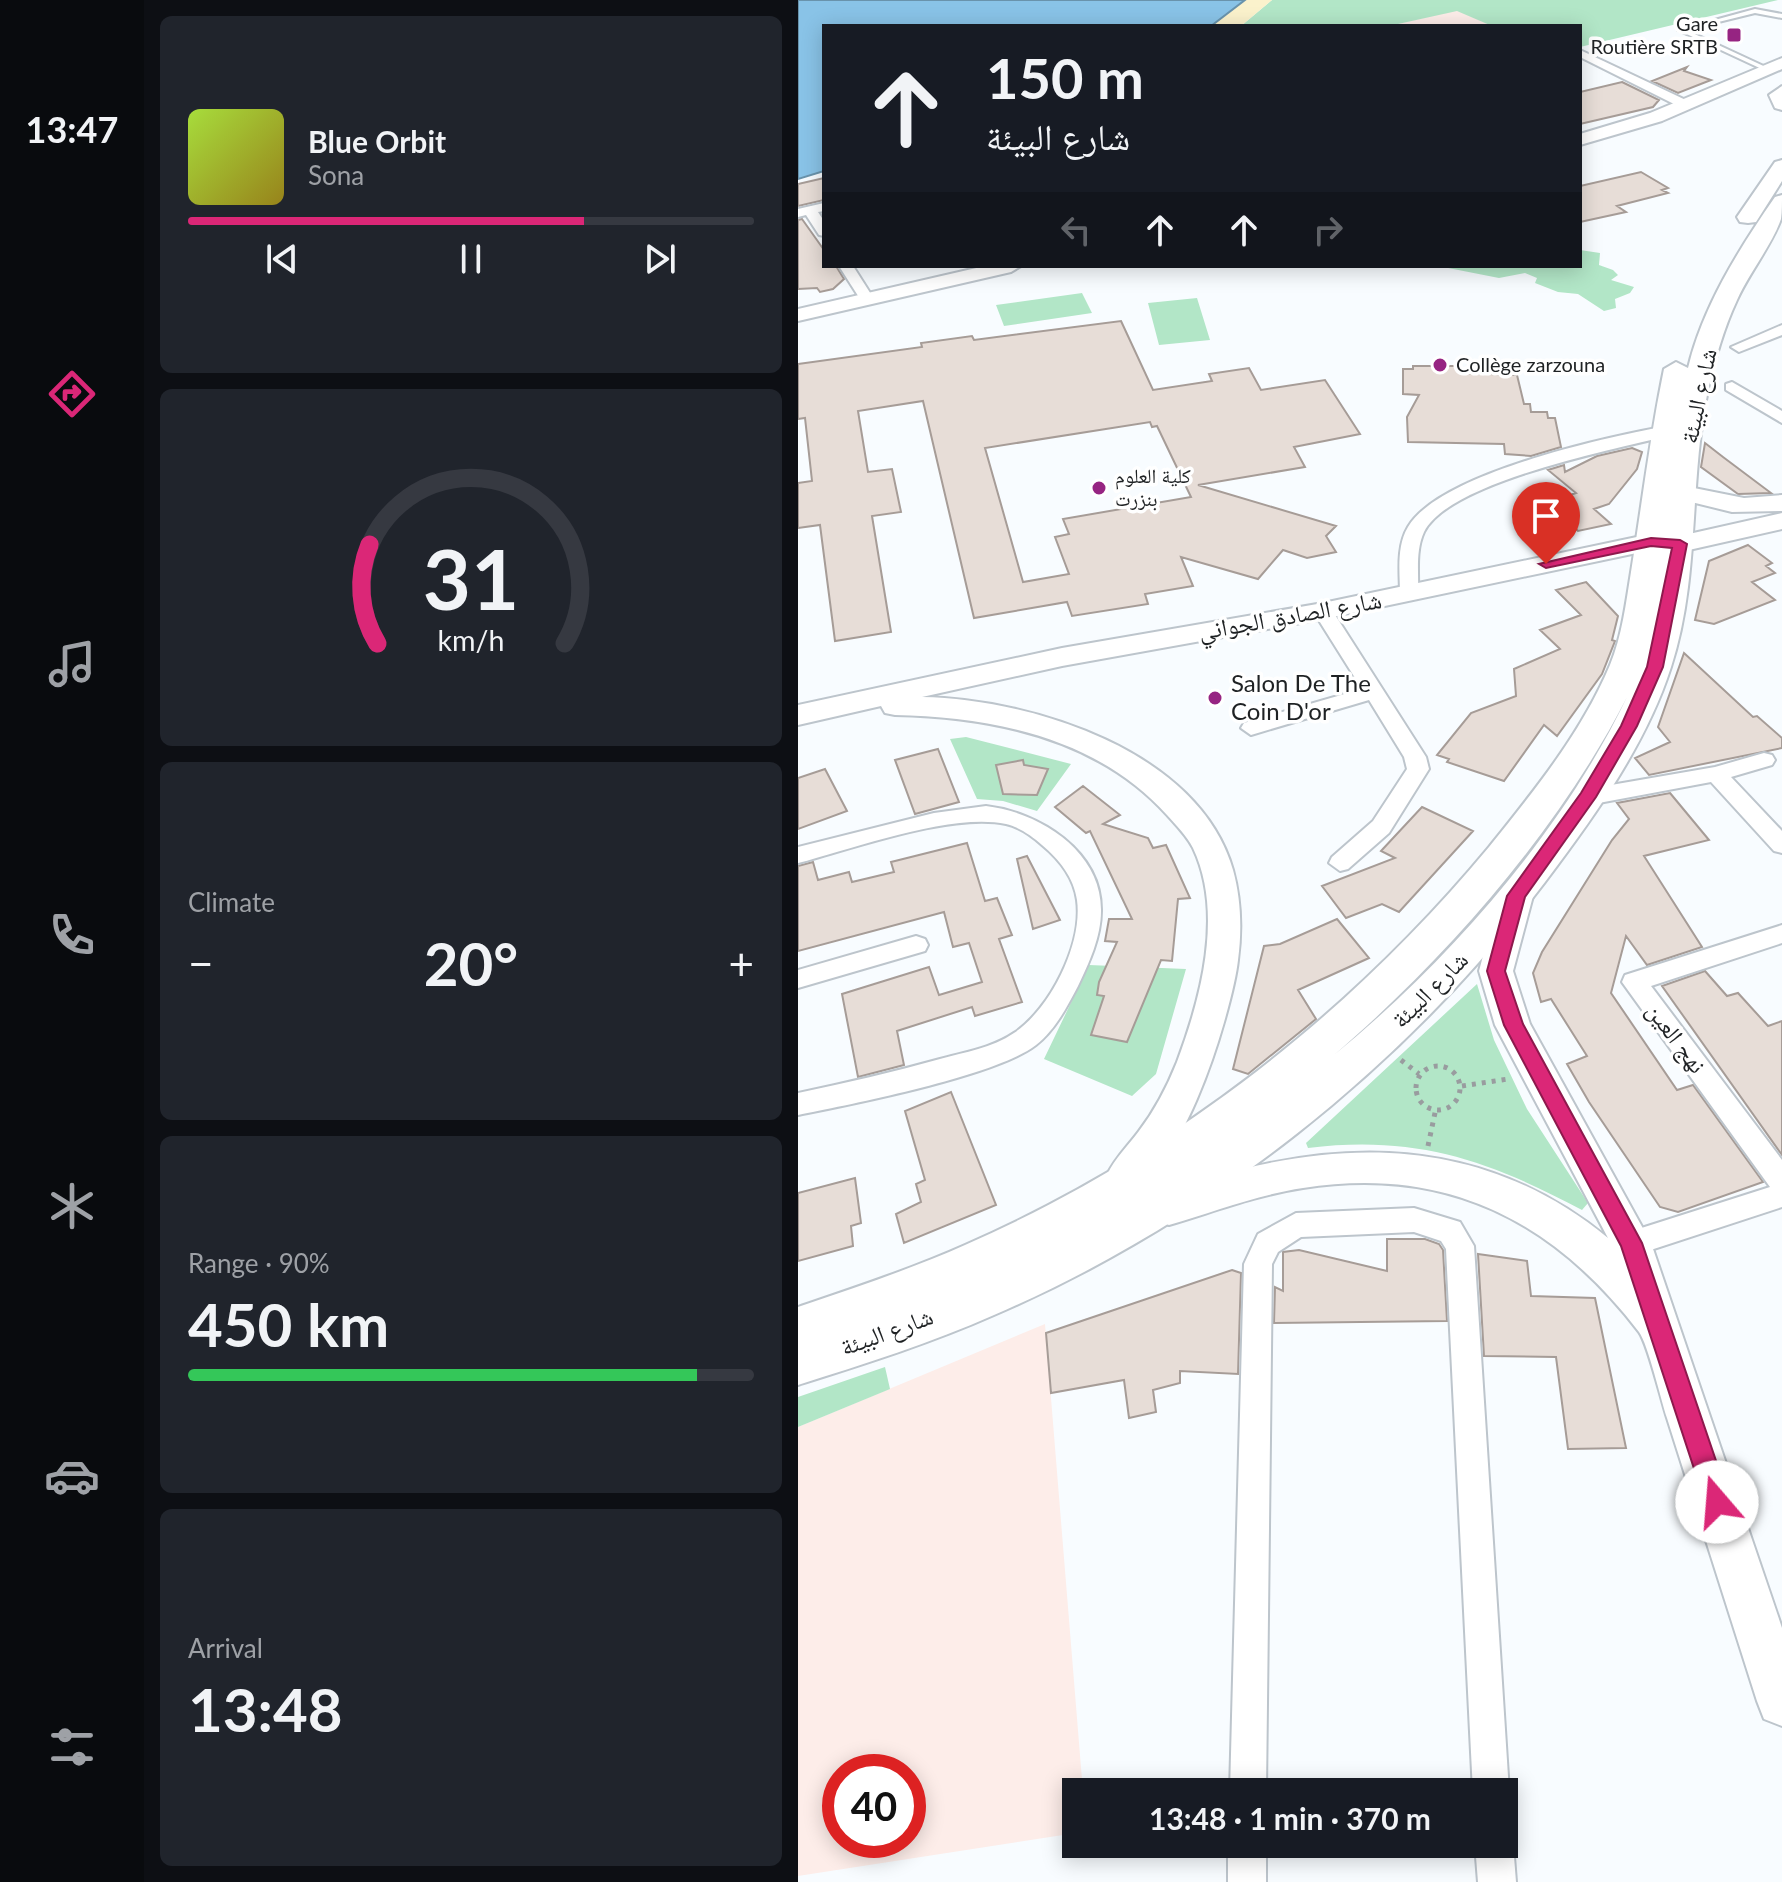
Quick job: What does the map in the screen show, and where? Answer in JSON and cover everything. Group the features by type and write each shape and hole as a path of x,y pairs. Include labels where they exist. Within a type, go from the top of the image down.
{"main road":[{"path":"1782,91 1778,95 1782,104"},
{"name":"شارع البيئة","path":"798,1329 1217,1169 1289,1119 1448,975 1516,896 1588,797 1629,726 1655,667 1666,543 1662,432 1678,359 1703,294 1782,166"},
{"name":"شارع البيئة","path":"798,1362 856,1345 1004,1289 1124,1204 1263,1093 1419,954 1485,879 1602,717 1628,661 1684,493 1687,446 1702,361 1744,262 1782,201"}],"street":[{"path":"1582,54 1686,105"},
{"path":"1583,137 1686,105 1771,68 1782,83"},
{"path":"1733,85 1782,91"},
{"path":"811,210 822,229"},
{"path":"847,268 867,299"},
{"path":"798,315 1001,268"},
{"path":"1739,347 1782,330"},
{"path":"1732,387 1782,418"},
{"path":"1409,594 1412,539 1418,525 1438,505 1584,449 1662,432"},
{"path":"1684,493 1736,507 1756,508 1782,503"},
{"name":"شارع الصادق الجواني","path":"810,712 1062,657 1323,611 1782,521"},
{"path":"1323,611 1415,757 1418,769 1381,827 1340,863"},
{"path":"1251,728 1375,692"},
{"path":"810,712 900,706 931,708 1009,719 1056,730 1099,746 1139,770 1176,802 1209,847 1222,887 1225,927 1218,989 1198,1056 1174,1112 1124,1204"},
{"path":"1588,797 1716,774 1764,760"},
{"path":"1716,774 1782,845"},
{"path":"798,855 968,813 1006,816 1043,831 1072,861 1089,900 1083,944 1070,978 1052,1010 1027,1037 993,1055 798,1104"},
{"path":"1516,896 1496,971 1513,1025 1539,1074 1614,1249 1662,1331 1782,1701"},
{"name":"نهج العين","path":"1782,934 1634,982 1782,1181"},
{"path":"798,979 916,945"},
{"path":"1124,1204 1320,1169 1370,1166 1418,1170 1466,1180 1509,1195 1575,1236 1614,1249 1782,1195"},
{"path":"1248,1778 1258,1264 1268,1243 1296,1225 1414,1220 1450,1231 1460,1246 1490,1778"},
{"path":"1247,1858 1247,1882"},
{"path":"1495,1858 1497,1882"}],"lane":[{"path":"1771,68 1681,30 1755,11 1782,16"}],"path":[{"path":"1400,1060 1419,1074"},
{"path":"1433,1068 1448,1070 1462,1086 1456,1103 1443,1107 1429,1106 1415,1094 1414,1083 1419,1074 1433,1068"},
{"path":"1462,1086 1539,1074"}],"shaded area":[{"path":"1457,10 1488,24 1398,24"},
{"path":"1045,1324 1082,1778 1062,1778 1062,1835 926,1856 926,1754 822,1754 822,1858 914,1858 798,1876 798,1427"}],"green space":[{"path":"1272,0 1778,0 1582,47 1582,24 1487,24 1457,11 1398,24 1243,24"},
{"path":"1582,250 1600,253 1599,265 1618,275 1611,280 1634,287 1630,293 1615,299 1616,308 1604,311 1578,294 1558,292 1535,283 1537,278 1525,273 1499,278 1448,268 1582,268"},
{"path":"1082,293 1092,313 1004,326 996,305"},
{"path":"1197,298 1210,340 1159,345 1148,303"},
{"path":"966,737 1071,764 1037,811 1003,801 977,799 950,739"},
{"path":"1089,965 1186,969 1156,1074 1132,1096 1044,1059"},
{"path":"1477,984 1494,1040 1527,1109 1588,1203 1582,1210 1515,1177 1450,1155 1383,1145 1308,1148 1306,1143"},
{"path":"885,1367 890,1389 798,1427 798,1397"}],"sand":[{"path":"1245,0 1272,0 1243,24 1214,24"}],"water":[{"path":"798,0 1245,0 1214,24 822,24 822,172 798,179"}],"building":[{"path":"1687,67 1684,71 1711,80 1678,93 1652,81"},
{"path":"1622,82 1659,100 1653,107 1582,124 1582,92"},
{"path":"1641,172 1668,188 1662,190 1668,193 1617,206 1626,212 1582,222 1582,186"},
{"path":"822,178 822,200 798,206 798,184"},
{"path":"802,219 822,247 822,268 837,268 844,279 833,289 820,292 817,288 798,289 798,220"},
{"path":"1121,321 1153,390 1212,381 1209,374 1249,368 1261,390 1325,380 1360,434 1294,447 1305,467 1198,485 1336,526 1326,536 1336,552 1307,558 1283,550 1258,579 1181,557 1193,586 1145,594 1148,604 1072,616 1067,602 974,618 923,401 858,411 868,472 892,469 901,512 872,516 891,632 835,641 820,525 798,528 798,483 812,481 805,418 798,419 798,364 922,347 921,343 972,336 974,340","holes":["1150,422 1152,427 1157,426 1191,497 1063,519 1069,534 1055,537 1069,574 1023,582 985,448"]},
{"path":"1413,366 1460,366 1461,373 1517,375 1524,404 1530,404 1531,412 1547,412 1548,418 1555,418 1561,447 1531,456 1505,454 1504,444 1408,442 1407,417 1419,395 1403,394 1403,369 1413,369"},
{"path":"1705,443 1771,493 1738,494 1701,467"},
{"path":"1632,448 1642,452 1637,469 1609,504 1594,509 1611,524 1578,531 1548,502 1576,493 1548,470 1564,465 1565,472 1597,456"},
{"path":"1748,545 1772,563 1766,566 1775,573 1752,582 1775,600 1714,624 1695,620 1709,561"},
{"path":"1586,582 1618,616 1612,640 1615,641 1602,674 1557,736 1544,725 1504,781 1447,762 1449,759 1437,755 1471,713 1516,696 1514,669 1560,649 1540,630 1581,615 1556,590"},
{"path":"1684,653 1753,717 1757,716 1782,738 1782,748 1649,775 1635,758 1670,742 1658,727"},
{"path":"938,749 959,802 915,814 895,760"},
{"path":"1023,760 1024,765 1048,769 1037,795 1003,794 996,765"},
{"path":"825,769 847,811 798,829 798,778"},
{"path":"1083,786 1120,815 1103,824 1148,838 1153,848 1166,845 1190,898 1178,899 1172,961 1161,960 1127,1042 1091,1035 1104,996 1097,995 1099,982 1117,942 1105,941 1109,919 1132,919 1090,831 1086,833 1055,807"},
{"path":"1670,793 1709,840 1644,856 1702,947 1647,965 1626,936 1611,993 1677,1090 1693,1085 1763,1182 1678,1212 1660,1207 1589,1102 1567,1064 1587,1056 1551,999 1541,1002 1533,973 1542,952 1612,840 1629,819 1617,803"},
{"path":"1422,807 1473,831 1399,912 1382,904 1346,918 1322,886 1395,858 1381,851"},
{"path":"967,843 985,901 997,898 1012,935 999,939 1022,1002 975,1016 972,1007 897,1031 904,1065 858,1077 842,994 929,967 939,995 982,982 969,943 953,947 944,912 798,951 798,866 813,862 818,880 849,872 852,882 894,872 891,862"},
{"path":"1027,856 1060,920 1033,929 1017,859"},
{"path":"1337,919 1369,958 1298,990 1316,1019 1248,1074 1233,1069 1264,946 1280,944"},
{"path":"1705,971 1727,996 1738,993 1768,1026 1782,1021 1782,1155 1662,986"},
{"path":"951,1092 996,1205 904,1243 896,1214 921,1202 916,1184 925,1180 905,1111"},
{"path":"855,1178 861,1223 851,1226 853,1246 798,1261 798,1193"},
{"path":"1387,1239 1425,1239 1439,1244 1443,1250 1447,1321 1274,1323 1275,1287 1283,1291 1283,1252 1299,1250 1387,1271"},
{"path":"1478,1254 1527,1261 1531,1296 1595,1298 1626,1448 1568,1449 1556,1357 1484,1356"},
{"path":"1232,1270 1241,1273 1238,1374 1180,1371 1180,1383 1153,1390 1156,1412 1129,1418 1124,1380 1051,1393 1046,1333"}],"place":[{"name":"Gare Routière SRTB","path":"1734,35"},
{"name":"Collège zarzouna","path":"1440,365"},
{"name":"كلية العلوم بنزرت","path":"1099,488"},
{"name":"Salon De The Coin D'or","path":"1215,698"}],"route":[{"path":"1546,564 1651,542 1680,544 1655,667 1629,726 1588,797 1516,896 1496,971 1513,1025 1631,1243 1717,1502"}]}
